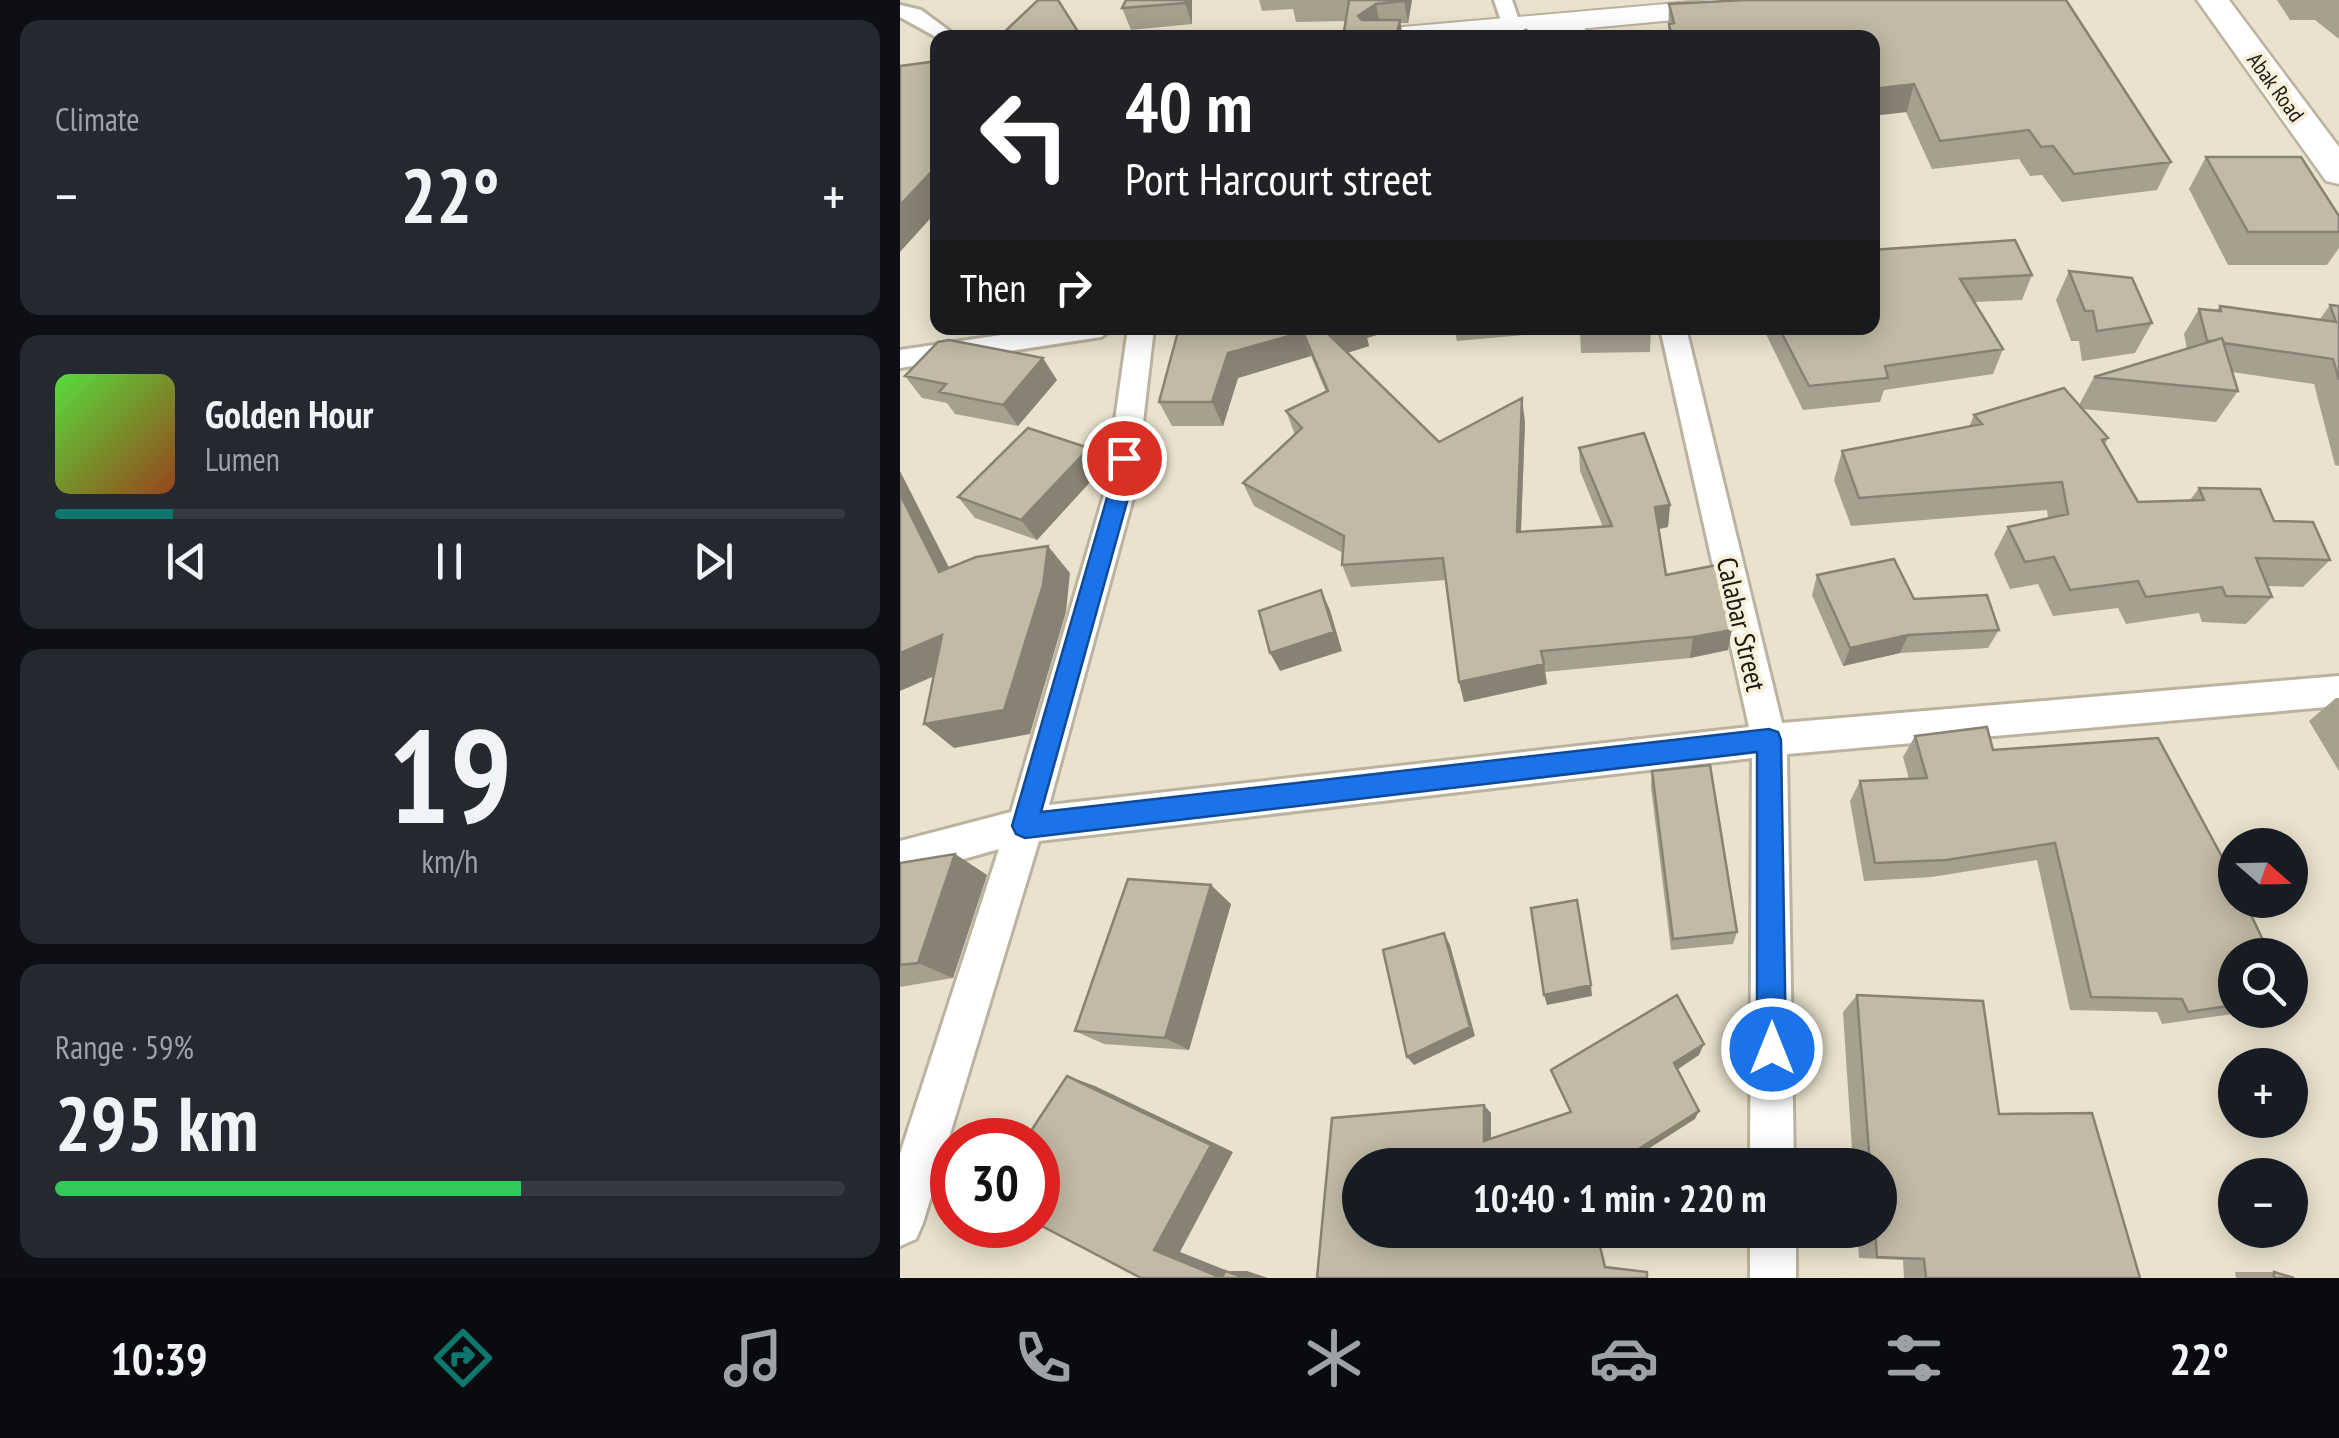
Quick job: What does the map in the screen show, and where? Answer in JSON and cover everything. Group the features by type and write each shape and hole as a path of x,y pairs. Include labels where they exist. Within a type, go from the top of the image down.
{"highway":[{"name":"Abak Road","path":"2213,0 2339,173"},
{"name":"Abak Road","path":"2244,0 2339,127"}],"street":[{"path":"1421,30 1507,13 1576,29 1805,0"},
{"path":"900,11 914,14 938,30"},
{"path":"900,359 1056,335"},
{"path":"900,1223 1025,826 1120,491 1140,335"},
{"name":"Calabar Street","path":"1675,335 1769,740 1772,1148"},
{"path":"900,859 1025,826 1769,740 2339,690"},
{"path":"1773,1248 1773,1278"}],"building":[{"path":"1038,0 1058,0 1077,30 1006,30"},
{"path":"1126,0 1185,0 1185,3 1122,8"},
{"path":"1349,0 1404,0 1376,4 1358,16 1362,20 1400,20 1398,30 1344,30"},
{"path":"1745,0 2066,0 2171,162 2074,174 2053,146 2041,147 2029,130 1940,141 1914,84 1880,88 1880,30 1670,30 1669,24 1674,23 1669,4"},
{"path":"930,62 930,173 900,205 900,66"},
{"path":"2206,157 2301,157 2339,216 2339,232 2248,232"},
{"path":"2015,240 2032,275 1960,279 2003,349 1885,366 1888,378 1809,386 1783,335 1880,335 1880,249"},
{"path":"2069,271 2132,278 2152,323 2097,331 2093,311 2085,311"},
{"path":"2330,305 2339,306 2339,380 2333,359 2224,343 2222,338 2207,341 2199,309 2221,311 2220,306 2336,322"},
{"path":"1177,335 1292,335 1228,353 1212,402 1159,402"},
{"path":"1304,335 1329,335 1439,442 1522,398 1517,532 1612,526 1579,448 1644,433 1670,505 1655,507 1666,575 1717,565 1732,630 1541,651 1544,664 1459,682 1443,558 1342,565 1344,536 1243,483 1302,428 1286,411 1328,391"},
{"path":"2222,338 2238,391 2094,377"},
{"path":"949,340 1043,358 1003,405 939,392 946,384 905,376 938,342"},
{"path":"2064,388 2108,438 2102,440 2138,502 2204,500 2199,488 2260,489 2274,521 2313,522 2330,560 2256,558 2272,597 2226,596 2222,587 2146,597 2138,581 2070,590 2054,557 2025,562 2008,527 2068,514 2062,482 1859,498 1842,451 1982,424 1974,415"},
{"path":"1028,428 1089,448 1021,520 958,497"},
{"path":"900,494 939,572 976,557 1048,546 1043,585 1004,710 924,724 942,635 900,653"},
{"path":"1894,559 1914,599 1987,595 1999,630 1908,635 1850,648 1817,575"},
{"path":"1321,590 1334,632 1270,653 1259,611"},
{"path":"1987,727 1993,750 2158,738 2218,849 2218,918 2253,918 2262,938 2218,938 2218,1008 2188,1012 2182,999 2091,997 2055,843 1946,860 1875,863 1860,781 1927,778 1915,736"},
{"path":"1710,765 1737,932 1673,939 1652,771"},
{"path":"955,854 918,963 900,965 900,863"},
{"path":"1128,879 1211,885 1165,1038 1075,1031"},
{"path":"1577,900 1591,985 1544,995 1531,908"},
{"path":"1444,933 1470,1027 1407,1057 1383,950"},
{"path":"1677,995 1704,1044 1674,1063 1699,1111 1640,1148 1342,1148 1342,1248 1600,1248 1605,1267 1647,1272 1647,1278 1317,1278 1332,1118 1484,1105 1484,1141 1571,1112 1551,1070"},
{"path":"1857,995 1983,1001 1999,1114 2092,1113 2140,1278 1926,1278 1924,1259 1877,1257 1876,1248 1897,1248 1897,1148 1869,1148"},
{"path":"1067,1076 1211,1145 1154,1250 1222,1278 1141,1278 1060,1236 1060,1118 1039,1118"},
{"path":"1225,1271 1246,1278 1222,1278"}],"route":[{"path":"1124,458 1120,491 1025,826 1769,740 1772,1049"}]}
